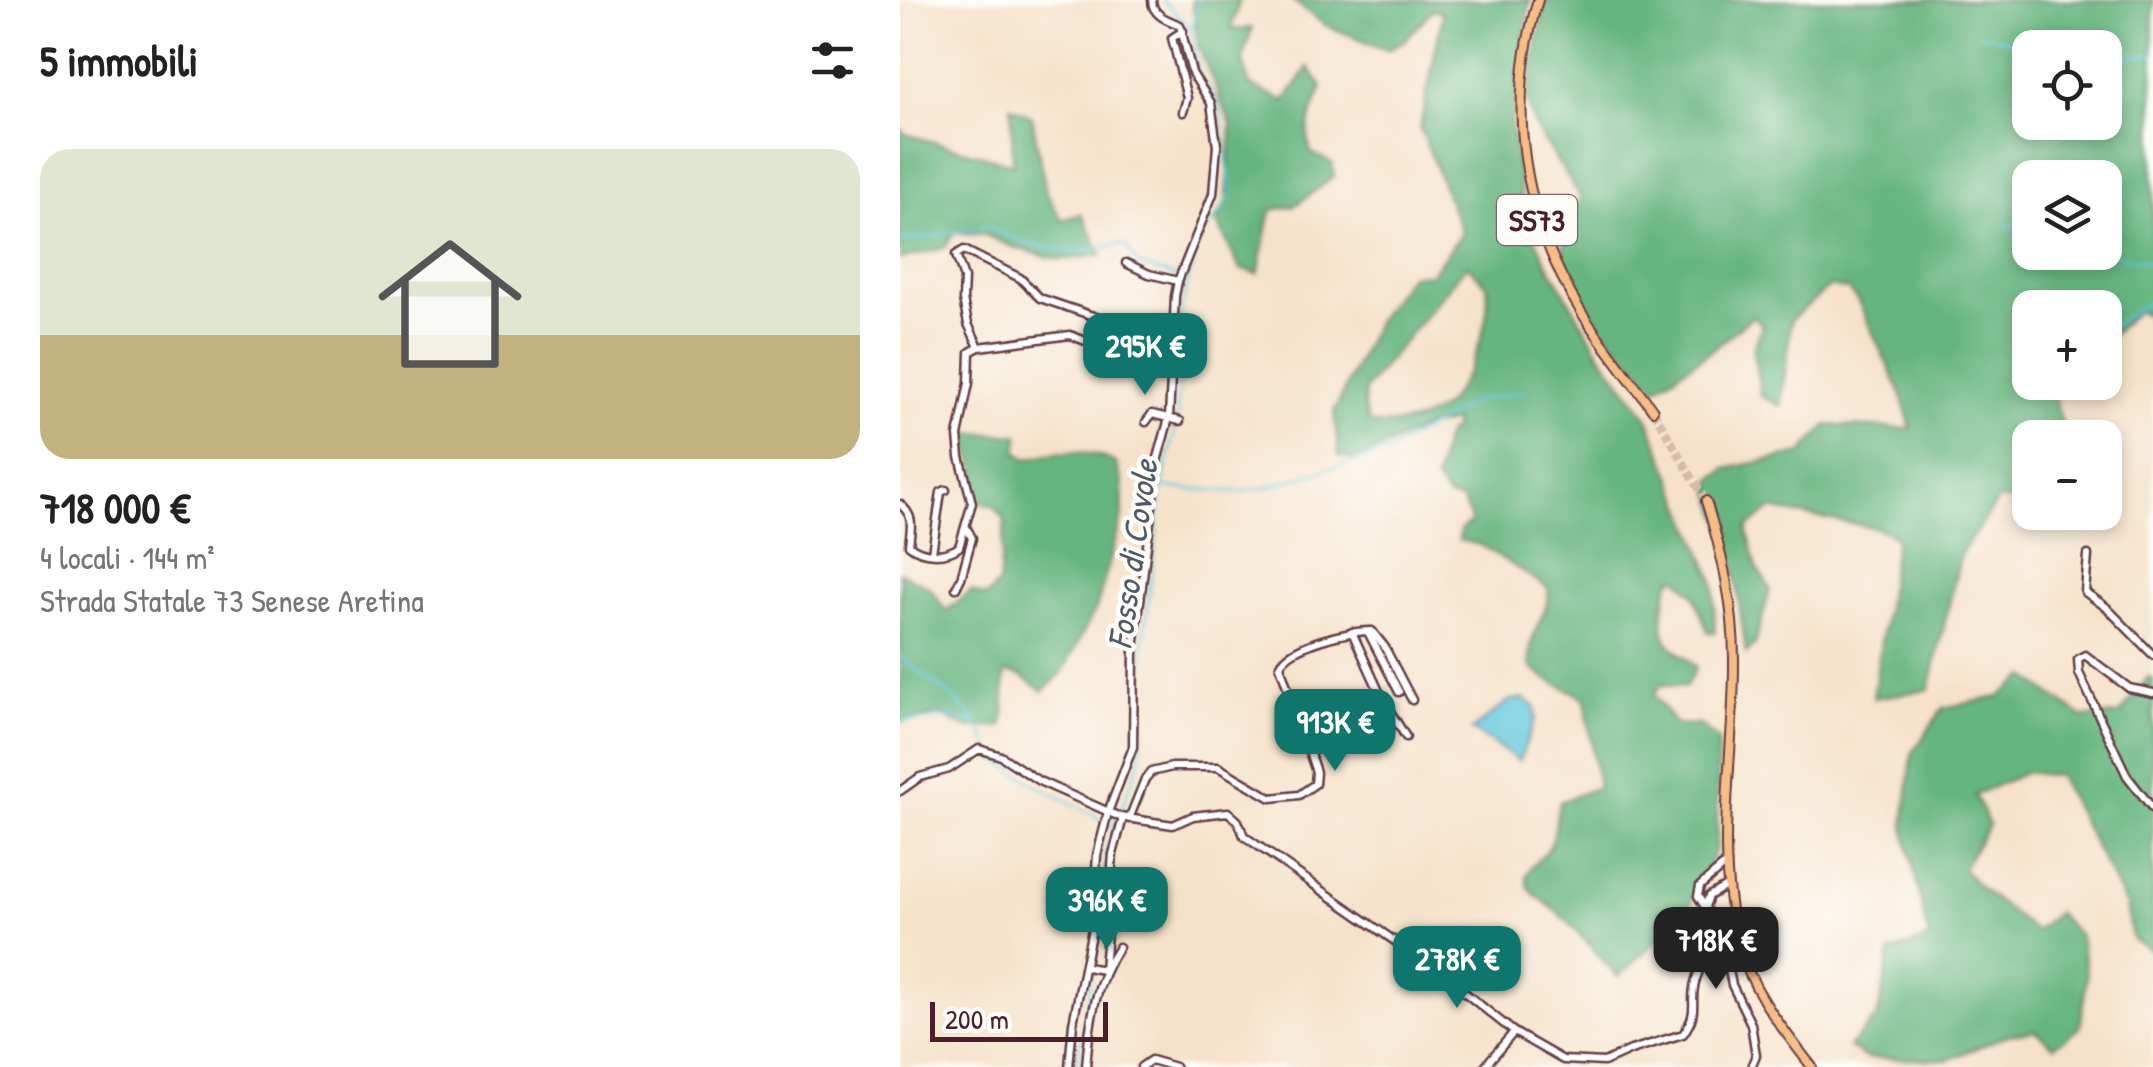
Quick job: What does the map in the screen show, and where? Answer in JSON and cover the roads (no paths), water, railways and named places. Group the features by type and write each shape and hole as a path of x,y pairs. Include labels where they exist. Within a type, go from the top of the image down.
{"main road":[{"name":"SS73","path":"1538,0 1529,29 1523,83 1522,150 1537,223 1580,310 1652,410"},
{"path":"1706,501 1730,599 1734,658 1729,904 1752,982 1812,1067"}],"street":[{"path":"1069,1067 1072,1023 1094,968 1116,816 1134,747 1134,649 1158,458 1174,420 1178,281 1213,194 1217,146 1211,103 1192,72 1183,31 1180,25 1154,10 1152,0"},
{"path":"1183,31 1172,38 1187,98 1183,112"},
{"path":"979,347 962,300 964,278 956,254 964,250 1020,278 1040,298 1099,318 1112,334 1112,350"},
{"path":"1126,263 1178,281"},
{"path":"900,504 913,522 909,545 920,552 947,554 959,547 972,503 958,436 969,382 970,352 979,347 1070,335 1137,361 1174,365"},
{"path":"1146,422 1152,414 1174,420"},
{"path":"932,553 941,492 946,490"},
{"path":"956,588 972,538 966,526"},
{"path":"2088,556 2085,592 2106,607 2153,655"},
{"path":"1368,631 1399,692"},
{"path":"1086,1067 1097,855 1103,830 1145,779 1172,767 1218,768 1271,798 1309,790 1316,772 1280,666 1283,658 1293,652 1352,632 1372,631 1412,700"},
{"path":"1352,632 1383,700 1406,737"},
{"path":"2153,694 2129,688 2086,655 2078,659 2079,674 2127,776 2153,809"},
{"path":"900,791 920,777 949,769 972,752 987,750 1039,781 1116,816 1174,824 1193,816 1228,812 1238,821 1244,836 1438,972 1514,1032 1563,1060 1587,1063 1604,1062 1684,1034 1695,1013 1695,982 1712,945 1709,896 1728,885"},
{"path":"1727,864 1698,891 1721,932 1732,985 1751,1024 1756,1055 1750,1067"},
{"path":"1712,878 1728,885"},
{"path":"1715,892 1729,904"},
{"path":"1094,968 1119,947"},
{"path":"1484,1067 1514,1032"},
{"path":"1141,1067 1150,1060 1175,1067"}],"water":[{"path":"1524,699 1535,706 1536,718 1519,761 1472,730 1510,700"}],"waterway":[{"path":"1162,0 1190,27"},
{"name":"Fosso di Covole","path":"1076,1067 1100,925 1105,854 1139,762 1143,727 1141,662 1162,489 1177,419 1182,306 1193,258 1231,191 1219,103 1201,78 1193,45 1191,28 1198,0"},
{"path":"1980,33 2012,42"},
{"path":"2122,56 2153,55"},
{"path":"2004,224 2012,226"},
{"path":"900,240 983,226 1030,244 1076,252 1120,244 1126,246 1139,265 1186,280"},
{"path":"2122,256 2153,264"},
{"path":"2122,319 2153,299"},
{"path":"1165,488 1242,492 1264,488 1386,452 1476,401 1523,392"},
{"path":"900,657 967,712 978,725 992,757 1113,825"},
{"path":"900,722 949,717 978,726"}],"tunnel":[{"path":"1653,410 1706,501"}]}
